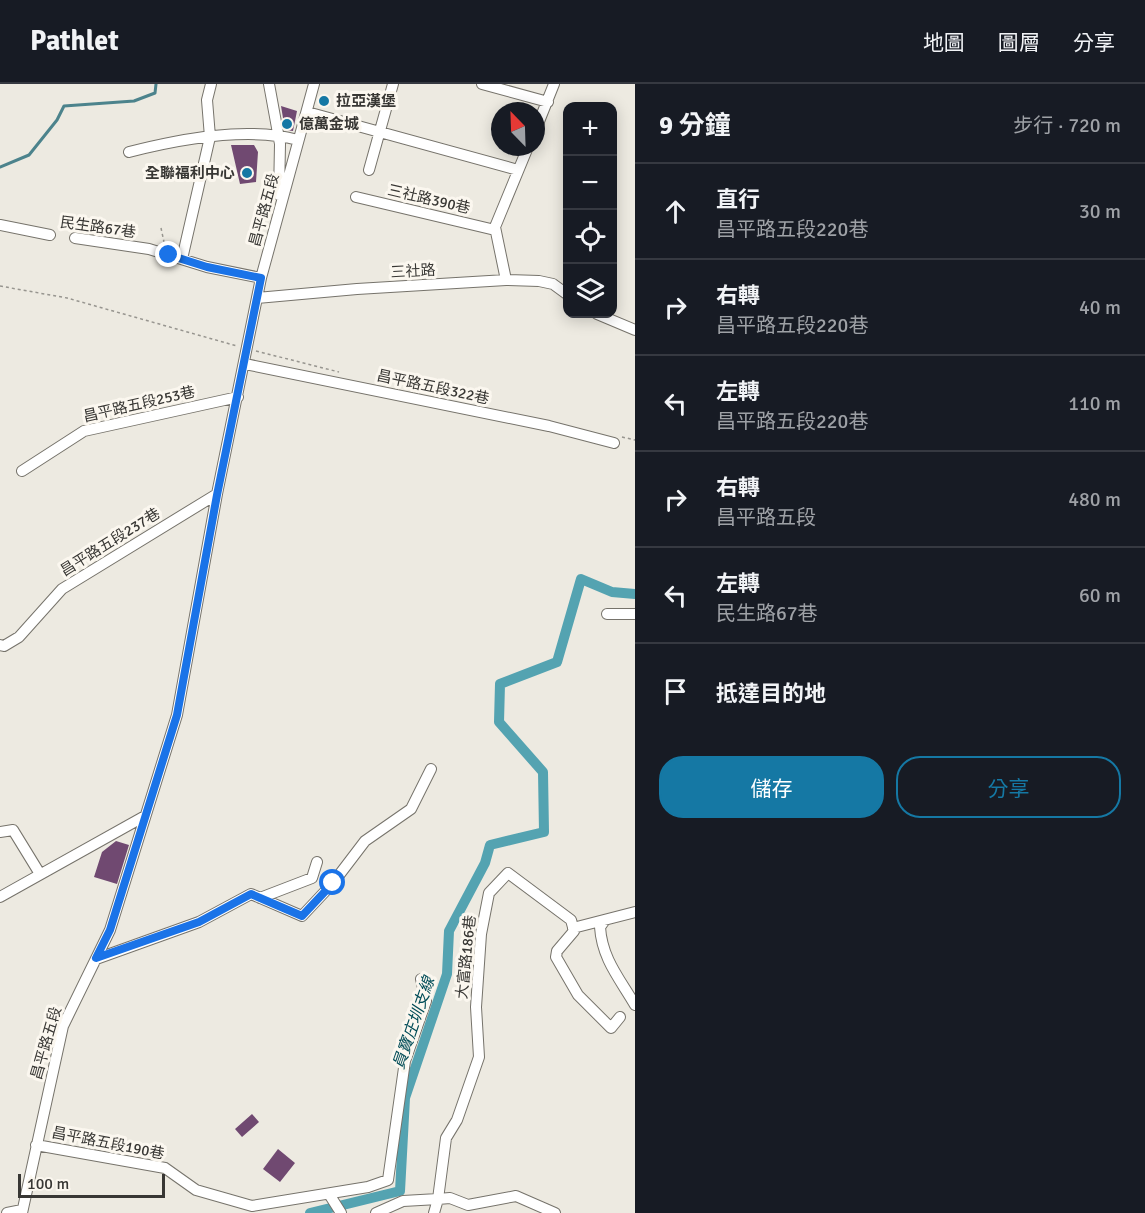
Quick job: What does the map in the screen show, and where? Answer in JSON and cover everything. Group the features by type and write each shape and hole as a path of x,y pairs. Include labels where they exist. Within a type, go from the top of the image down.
{"street":[{"path":"182,259 210,137 207,100 211,84"},
{"path":"268,84 280,144 278,213"},
{"name":"昌平路五段","path":"22,1212 63,1026 110,930 177,715 217,495 261,278 314,84"},
{"path":"369,170 393,84"},
{"path":"482,84 548,102"},
{"path":"545,109 554,84"},
{"path":"307,112 518,170"},
{"path":"129,152 167,142 210,137 277,134 298,140"},
{"path":"506,280 495,230 524,156"},
{"name":"三社路390巷","path":"356,197 495,230"},
{"name":"民生路67巷","path":"0,225 50,236"},
{"name":"民生路67巷","path":"75,238 166,254 261,278"},
{"name":"三社路","path":"258,298 357,288 506,280 539,281 553,284 563,292"},
{"path":"606,318 635,330"},
{"name":"昌平路五段322巷","path":"245,364 613,439"},
{"name":"昌平路五段253巷","path":"21,471 84,431 238,397"},
{"name":"昌平路五段237巷","path":"0,645 4,646 19,637 62,589 217,495"},
{"path":"608,614 635,614"},
{"path":"96,958 199,922 251,894 302,916 333,883 365,841 411,810 431,769"},
{"path":"0,897 144,816"},
{"path":"0,832 13,830 40,874"},
{"path":"260,898 312,878 317,862"},
{"name":"大富路186巷","path":"434,1213 446,1138 457,1120 478,1057 476,1007 481,934 489,893 508,873 571,920 573,928"},
{"path":"620,1017 611,1028 578,995 556,957 557,951 574,931 573,928 635,912"},
{"path":"605,920 600,927 605,953 617,980 635,1005"},
{"name":"昌平路五段190巷","path":"36,1145 165,1168 196,1190 252,1206 368,1187 388,1180 405,1060 426,1001 421,979"},
{"path":"329,1194 341,1213"},
{"path":"376,1213 416,1198 450,1198 468,1205 516,1196 555,1213"},
{"path":"7,1213 22,1212"}],"path":[{"path":"161,228 166,254"},
{"path":"0,286 67,297 248,349 347,374"},
{"path":"613,439 635,440"}],"building":[{"name":"億萬金城","path":"281,106 297,111 293,131 285,130"},
{"name":"全聯福利中心","path":"231,145 254,145 258,152 256,182 240,184"},
{"path":"116,841 129,845 117,884 94,877 102,852"},
{"path":"252,1114 259,1122 242,1137 235,1129"},
{"path":"278,1149 295,1163 280,1182 263,1169"}],"waterway":[{"path":"0,167 29,155 57,120 64,106 134,101 155,93 156,84"},
{"name":"員寶庄圳支線","path":"310,1213 400,1191 405,1098 447,974 449,931 485,863 490,845 544,832 543,772 499,722 500,684 557,662 581,579 612,592 635,594"}],"place":[{"name":"拉亞漢堡","path":"324,101"},
{"name":"億萬金城","path":"287,124"},
{"name":"全聯福利中心","path":"247,173"}],"route":[{"path":"169,255 207,267 261,278 217,495 177,715 110,930 96,958 199,922 251,894 302,916 333,883"}]}
